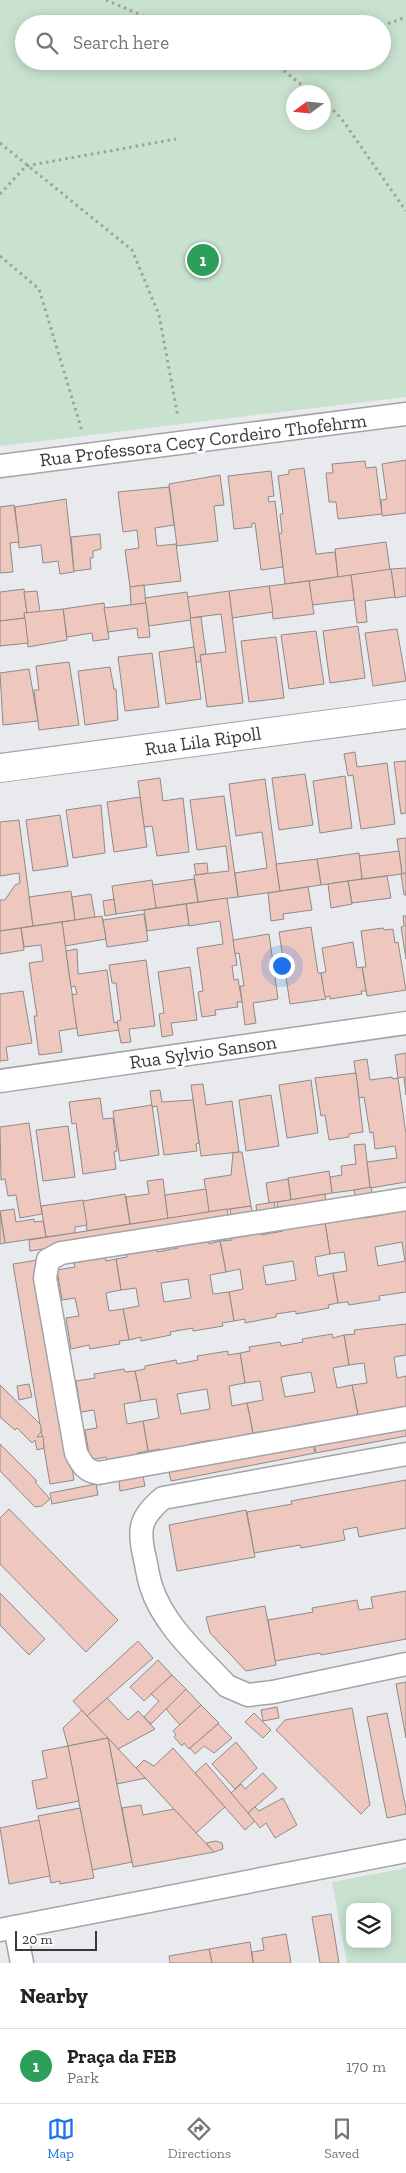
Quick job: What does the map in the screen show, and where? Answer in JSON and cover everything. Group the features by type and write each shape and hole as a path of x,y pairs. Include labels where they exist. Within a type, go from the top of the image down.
{"street":[{"name":"Rua Professora Cecy Cordeiro Thofehrm","path":"0,466 406,414"},
{"name":"Rua Lila Ripoll","path":"0,768 406,714"},
{"name":"Rua Sylvio Sanson","path":"0,1081 406,1023"},
{"path":"406,1199 61,1253 48,1260 45,1266 45,1278 76,1452 83,1465 90,1471 98,1473 406,1418"},
{"path":"406,1454 163,1498 144,1517 140,1538 151,1587 163,1610 183,1638 227,1686 236,1692 248,1695 273,1692 406,1664"},
{"path":"22,1963 8,1929 406,1850"}],"path":[{"path":"106,0 141,15"},
{"path":"391,23 406,17"},
{"path":"283,70 292,80 300,85"},
{"path":"331,109 341,118 406,211"},
{"path":"0,194 26,166 176,139"},
{"path":"0,143 132,250 159,315 179,424"},
{"path":"0,256 39,289 83,436"}],"green space":[{"path":"0,0 406,0 406,397 0,446"},
{"path":"406,1868 406,1963 347,1963 332,1882"}],"building":[{"path":"406,460 406,513 382,516 381,500 387,499 382,464"},
{"path":"365,461 366,468 376,467 382,514 338,519 336,502 329,502 326,473 333,473 332,464"},
{"path":"304,468 316,554 335,552 338,577 285,584 279,534 282,533 280,514 283,514 278,476 289,474 289,470"},
{"path":"271,471 274,496 268,497 269,502 275,501 283,567 261,570 255,523 252,523 252,527 234,529 228,476"},
{"path":"220,475 224,505 214,506 218,541 177,546 169,484"},
{"path":"169,487 174,525 155,528 157,546 176,544 181,581 130,587 125,550 139,548 137,530 123,532 118,492"},
{"path":"66,499 74,572 60,574 58,561 43,563 41,545 19,548 15,507"},
{"path":"14,505 19,542 10,543 13,572 0,573 0,507"},
{"path":"100,534 101,549 93,551 93,558 90,558 91,569 74,571 71,537"},
{"path":"386,542 390,570 338,577 335,549"},
{"path":"406,568 406,596 395,598 391,569"},
{"path":"391,569 395,597 365,601 367,622 357,623 351,575"},
{"path":"351,575 354,600 312,605 309,581"},
{"path":"309,581 314,614 273,619 269,586"},
{"path":"144,585 146,603 131,605 130,587"},
{"path":"269,586 273,612 232,618 229,591"},
{"path":"24,589 27,613 24,613 25,618 0,621 0,592"},
{"path":"37,591 40,612 27,613 24,592"},
{"path":"229,591 243,703 207,707 200,655 226,652 221,614 190,618 187,597"},
{"path":"187,592 191,620 149,626 145,598"},
{"path":"104,603 109,639 93,641 92,633 67,637 63,609"},
{"path":"146,603 150,637 138,638 137,628 108,632 104,608"},
{"path":"63,609 67,640 28,647 24,613"},
{"path":"201,617 206,654 200,655 201,662 196,662 190,618"},
{"path":"25,618 28,643 0,646 0,621"},
{"path":"358,626 365,678 330,683 323,631"},
{"path":"397,629 406,681 373,686 365,633"},
{"path":"316,631 324,684 289,689 281,635"},
{"path":"276,637 284,698 249,702 241,641"},
{"path":"194,647 201,699 166,704 159,652"},
{"path":"152,653 159,707 125,711 118,657"},
{"path":"69,662 79,725 39,730 34,690 39,690 36,666"},
{"path":"110,667 114,689 116,689 118,720 85,725 78,671"},
{"path":"29,669 38,721 3,725 0,673"},
{"path":"355,752 357,767 387,763 395,824 361,829 353,775 348,776 344,754"},
{"path":"406,761 406,813 401,814 394,762"},
{"path":"305,774 313,825 279,830 272,778"},
{"path":"345,776 352,828 320,833 313,781"},
{"path":"160,778 163,801 183,798 189,852 157,856 152,826 144,827 138,781"},
{"path":"265,779 280,891 238,897 235,873 267,868 262,832 236,836 229,784"},
{"path":"224,796 238,897 198,902 194,875 229,871 226,846 197,850 190,800"},
{"path":"140,797 147,847 114,852 107,802"},
{"path":"101,805 105,853 73,858 66,810"},
{"path":"60,815 68,866 33,871 26,820"},
{"path":"19,820 33,926 0,931 0,900 5,900 15,885 20,883 19,873 0,876 0,822"},
{"path":"406,838 406,873 402,874 397,839"},
{"path":"399,851 402,874 362,879 359,856"},
{"path":"359,853 362,879 321,885 317,859"},
{"path":"317,859 321,885 280,891 276,864"},
{"path":"207,863 208,873 196,875 194,864"},
{"path":"406,873 406,895 404,895 401,874"},
{"path":"387,876 391,898 352,903 348,881"},
{"path":"194,879 198,902 156,908 152,885"},
{"path":"152,880 156,908 116,914 112,886"},
{"path":"348,881 352,904 331,908 328,884"},
{"path":"308,887 312,910 283,914 284,919 271,921 268,893"},
{"path":"71,891 75,920 33,926 29,897"},
{"path":"91,894 95,917 75,920 72,897"},
{"path":"227,898 237,965 232,966 234,980 238,979 242,1002 237,1002 238,1007 215,1010 216,1015 202,1017 198,992 203,991 197,948 223,944 220,921 189,926 186,904"},
{"path":"114,899 116,914 105,916 103,901"},
{"path":"186,904 189,925 147,931 144,910"},
{"path":"144,914 148,941 107,947 103,920"},
{"path":"102,916 106,939 65,946 62,922"},
{"path":"403,916 406,916 406,959 401,927 404,926"},
{"path":"62,922 77,1028 59,1031 62,1052 39,1055 34,1016 37,1016 29,963 43,961 41,945 24,947 21,928"},
{"path":"311,927 318,973 321,973 326,999 290,1004 279,932"},
{"path":"21,928 24,950 0,954 0,931"},
{"path":"383,928 384,930 393,929 395,943 398,942 406,990 367,996 362,967 366,967 361,931"},
{"path":"269,934 278,999 253,1003 256,1023 245,1025 240,986 244,986 239,953 235,954 233,940"},
{"path":"353,942 357,968 362,967 366,991 361,991 362,994 330,999 330,996 325,997 321,973 326,972 322,948"},
{"path":"77,949 78,974 107,970 114,1023 118,1022 119,1030 78,1036 72,995 77,994 75,986 71,987 66,951"},
{"path":"146,960 155,1026 129,1029 131,1042 121,1043 117,1021 121,1020 116,983 112,983 109,965"},
{"path":"190,967 197,1020 171,1023 173,1035 162,1037 159,1014 164,1013 158,972"},
{"path":"23,991 32,1043 6,1047 8,1060 0,1061 0,994"},
{"path":"406,1053 406,1095 404,1077 398,1078 395,1055"},
{"path":"367,1059 370,1080 398,1078 406,1134 406,1182 370,1188 367,1162 397,1158 395,1146 375,1149 373,1132 370,1133 364,1097 359,1098 354,1061"},
{"path":"356,1073 363,1132 349,1134 349,1137 329,1140 325,1115 321,1116 315,1078"},
{"path":"311,1080 318,1133 287,1138 279,1085"},
{"path":"203,1084 206,1105 232,1101 239,1152 201,1156 191,1085"},
{"path":"160,1090 162,1102 193,1100 199,1143 196,1144 197,1151 164,1155 157,1106 152,1107 150,1091"},
{"path":"271,1095 279,1146 246,1151 239,1100"},
{"path":"100,1098 103,1119 113,1118 117,1151 114,1152 116,1169 83,1174 76,1123 72,1124 69,1102"},
{"path":"152,1105 159,1155 120,1161 113,1111"},
{"path":"29,1123 42,1214 20,1218 16,1195 8,1196 5,1179 1,1180 0,1127"},
{"path":"68,1126 75,1177 43,1181 36,1130"},
{"path":"365,1144 370,1188 332,1193 330,1177 342,1175 341,1166 356,1164 354,1145"},
{"path":"242,1152 251,1206 209,1212 204,1179 231,1175 233,1153"},
{"path":"329,1171 332,1193 291,1200 288,1178"},
{"path":"163,1179 168,1219 130,1224 126,1197 149,1194 147,1181"},
{"path":"288,1179 291,1200 269,1203 266,1183"},
{"path":"371,1187 373,1197 356,1199 354,1190"},
{"path":"206,1189 209,1212 168,1219 165,1195"},
{"path":"125,1194 130,1224 87,1231 83,1201"},
{"path":"325,1194 326,1204 278,1212 277,1202"},
{"path":"83,1200 87,1225 75,1227 75,1233 46,1237 41,1206"},
{"path":"274,1202 276,1212 257,1215 256,1205"},
{"path":"251,1206 253,1217 232,1221 230,1209"},
{"path":"406,1207 406,1292 379,1296 380,1300 349,1305 348,1302 338,1303 333,1273 347,1271 344,1252 330,1254 325,1223 364,1214 365,1218 393,1213 392,1209","holes":["402,1242 405,1261 378,1266 375,1247"]},
{"path":"14,1209 16,1222 34,1219 34,1222 43,1221 46,1237 5,1243 0,1211"},
{"path":"227,1209 229,1220 30,1251 29,1240"},
{"path":"0,1212 5,1243 0,1244"},
{"path":"313,1222 313,1225 325,1223 330,1254 315,1257 318,1276 333,1273 338,1303 328,1305 329,1308 296,1314 296,1311 276,1314 276,1317 245,1323 245,1319 234,1321 229,1292 243,1289 240,1269 226,1272 220,1241 232,1240 231,1236 261,1231 261,1235 283,1231 282,1227","holes":["293,1261 296,1280 266,1285 263,1266"]},
{"path":"209,1240 209,1244 220,1241 226,1272 210,1275 213,1294 229,1292 234,1321 222,1323 223,1326 193,1331 193,1328 170,1332 171,1335 141,1341 141,1337 129,1340 123,1309 139,1306 136,1288 121,1290 116,1259 127,1257 126,1253 157,1249 157,1252 178,1248 178,1245","holes":["188,1279 191,1298 164,1302 161,1283"]},
{"path":"105,1257 106,1261 116,1259 121,1290 106,1293 109,1311 123,1309 129,1340 119,1341 120,1344 90,1349 89,1345 71,1349 66,1318 79,1316 75,1298 62,1300 57,1270 75,1267 74,1263"},
{"path":"38,1260 74,1480 50,1484 13,1264"},
{"path":"406,1324 406,1355 394,1357 397,1378 406,1376 406,1407 369,1417 368,1413 358,1415 352,1385 367,1383 364,1363 349,1365 344,1335 355,1334 354,1330"},
{"path":"332,1334 333,1338 344,1335 349,1365 333,1368 337,1388 352,1385 358,1415 346,1417 347,1420 316,1426 315,1422 294,1426 295,1429 264,1435 264,1431 253,1433 247,1403 263,1400 260,1381 245,1383 240,1353 250,1351 249,1347 280,1342 281,1346 303,1342 302,1339","holes":["311,1372 315,1392 285,1397 281,1377"]},
{"path":"228,1351 228,1355 240,1353 245,1383 229,1386 232,1406 247,1403 253,1433 243,1435 244,1438 212,1443 212,1440 190,1444 190,1447 160,1452 160,1449 148,1451 143,1421 159,1418 156,1399 141,1401 135,1371 145,1369 145,1366 176,1360 177,1364 198,1360 197,1356","holes":["207,1389 210,1409 181,1414 177,1394"]},
{"path":"124,1369 125,1372 135,1371 141,1401 124,1404 127,1424 143,1421 148,1451 137,1453 138,1456 107,1461 106,1457 90,1460 85,1430 97,1428 94,1410 81,1412 76,1381 95,1378 94,1374"},
{"path":"29,1384 32,1397 19,1400 17,1386"},
{"path":"0,1385 41,1425 41,1432 37,1437 43,1436 44,1448 37,1450 35,1440 32,1443 17,1428 15,1430 0,1417"},
{"path":"406,1426 406,1436 316,1453 314,1443"},
{"path":"0,1444 37,1481 35,1482 50,1499 42,1506 35,1507 0,1471"},
{"path":"313,1444 315,1453 171,1481 169,1472"},
{"path":"143,1476 145,1486 120,1491 119,1481"},
{"path":"406,1480 406,1528 359,1537 357,1527 343,1530 345,1540 301,1548 300,1545 254,1553 247,1512 292,1504 291,1501"},
{"path":"96,1484 98,1495 52,1504 50,1493"},
{"path":"9,1509 118,1620 86,1652 0,1564 0,1518"},
{"path":"246,1510 255,1557 177,1571 169,1525"},
{"path":"406,1591 406,1639 321,1655 320,1653 275,1661 268,1620 313,1612 312,1608 357,1600 359,1610 373,1608 371,1597"},
{"path":"0,1593 45,1639 29,1655 0,1625"},
{"path":"265,1606 276,1665 246,1671 210,1633 206,1617"},
{"path":"138,1641 153,1658 87,1716 73,1701"},
{"path":"158,1660 172,1675 144,1701 130,1687"},
{"path":"172,1675 186,1689 151,1724 144,1717 159,1701 151,1694"},
{"path":"406,1682 406,1738 396,1684"},
{"path":"186,1689 201,1705 180,1725 166,1709"},
{"path":"107,1698 128,1720 138,1711 155,1729 118,1749 87,1716"},
{"path":"201,1705 219,1723 189,1749 184,1743 182,1746 174,1737 176,1735 173,1731"},
{"path":"277,1707 279,1718 263,1721 261,1710"},
{"path":"352,1708 370,1805 361,1814 276,1730 285,1720"},
{"path":"82,1710 108,1738 68,1746 63,1728"},
{"path":"254,1713 271,1730 263,1738 245,1722"},
{"path":"387,1713 406,1814 387,1818 367,1717"},
{"path":"218,1724 232,1738 214,1753 204,1746 195,1754 190,1748"},
{"path":"108,1738 136,1768 146,1778 117,1784"},
{"path":"108,1738 132,1862 92,1870 68,1746"},
{"path":"236,1742 257,1768 235,1789 212,1764"},
{"path":"68,1746 79,1801 37,1809 32,1781 47,1778 42,1751"},
{"path":"173,1748 225,1807 196,1833 136,1768 144,1760 154,1766"},
{"path":"206,1763 255,1821 245,1830 195,1773"},
{"path":"263,1773 277,1788 248,1813 231,1793 241,1784 245,1789"},
{"path":"283,1798 297,1825 275,1838 266,1823 260,1828 248,1813 255,1807 259,1811"},
{"path":"141,1805 143,1815 174,1809 214,1852 133,1867 122,1808"},
{"path":"80,1808 94,1878 60,1884 60,1881 51,1883 38,1816"},
{"path":"39,1820 50,1876 9,1884 0,1828"},
{"path":"216,1841 222,1843 223,1849 214,1852 206,1843"},
{"path":"331,1914 339,1963 320,1963 312,1917"},
{"path":"286,1934 291,1963 253,1963 252,1952 264,1950 262,1938"},
{"path":"250,1942 253,1963 212,1963 209,1949"},
{"path":"209,1949 212,1963 170,1963 169,1956"}],"place":[{"name":"Praça da FEB","path":"203,260"}]}
